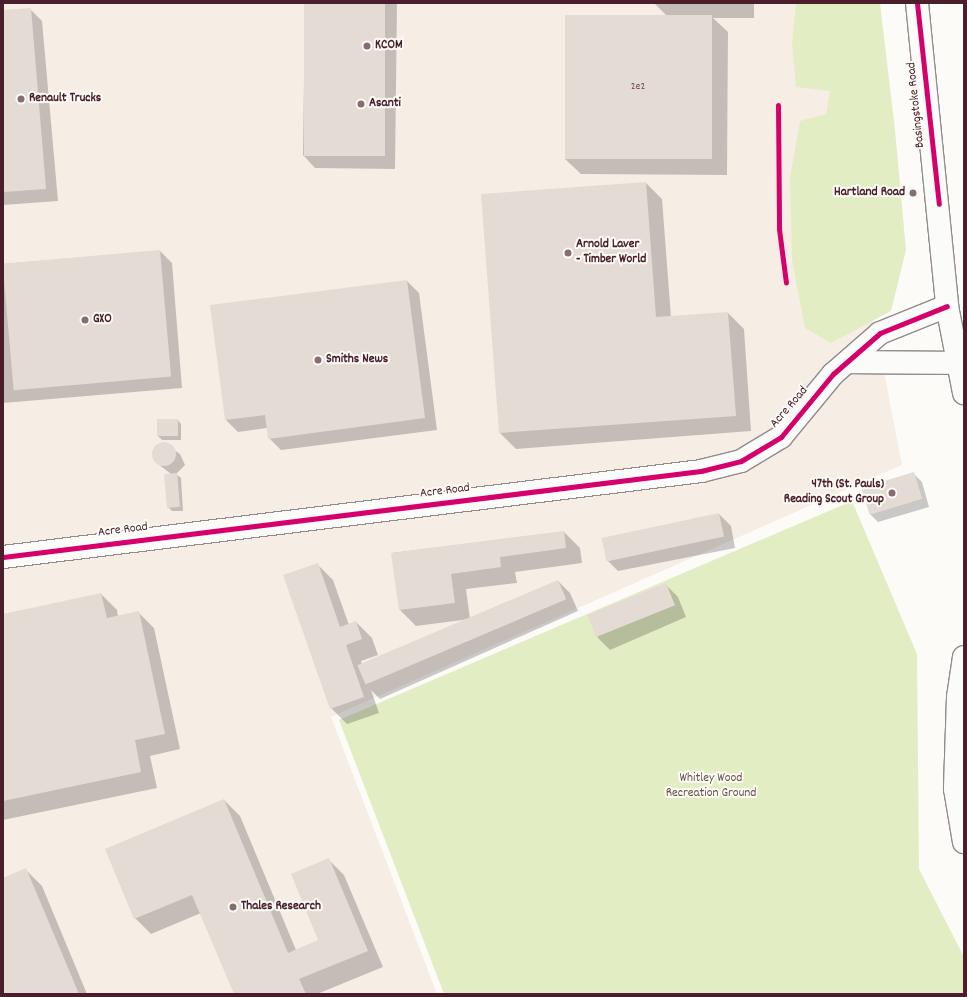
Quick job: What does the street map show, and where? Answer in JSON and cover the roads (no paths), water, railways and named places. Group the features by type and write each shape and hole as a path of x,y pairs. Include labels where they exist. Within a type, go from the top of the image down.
{"street":[{"name":"Basingstoke Road","path":"917,3 947,306 964,393"},
{"name":"Acre Road","path":"3,557 701,472 742,461 781,437 833,374 850,362 889,328 947,306"},
{"path":"850,362 958,364"},
{"path":"964,657 958,696 954,789 964,842"}],"place":[{"name":"KCOM","path":"367,46"},
{"name":"Renault Trucks","path":"21,99"},
{"name":"Asanti","path":"361,104"},
{"name":"Hartland Road","path":"913,193"},
{"name":"Arnold Laver - Timber World","path":"568,253"},
{"name":"GXO","path":"85,320"},
{"name":"Smiths News","path":"318,360"},
{"name":"47th (St. Pauls) Reading Scout Group","path":"892,493"},
{"name":"Thales Research","path":"233,907"}],"park label":[{"name":"Whitley Wood Recreation Ground","path":"711,788"}]}
